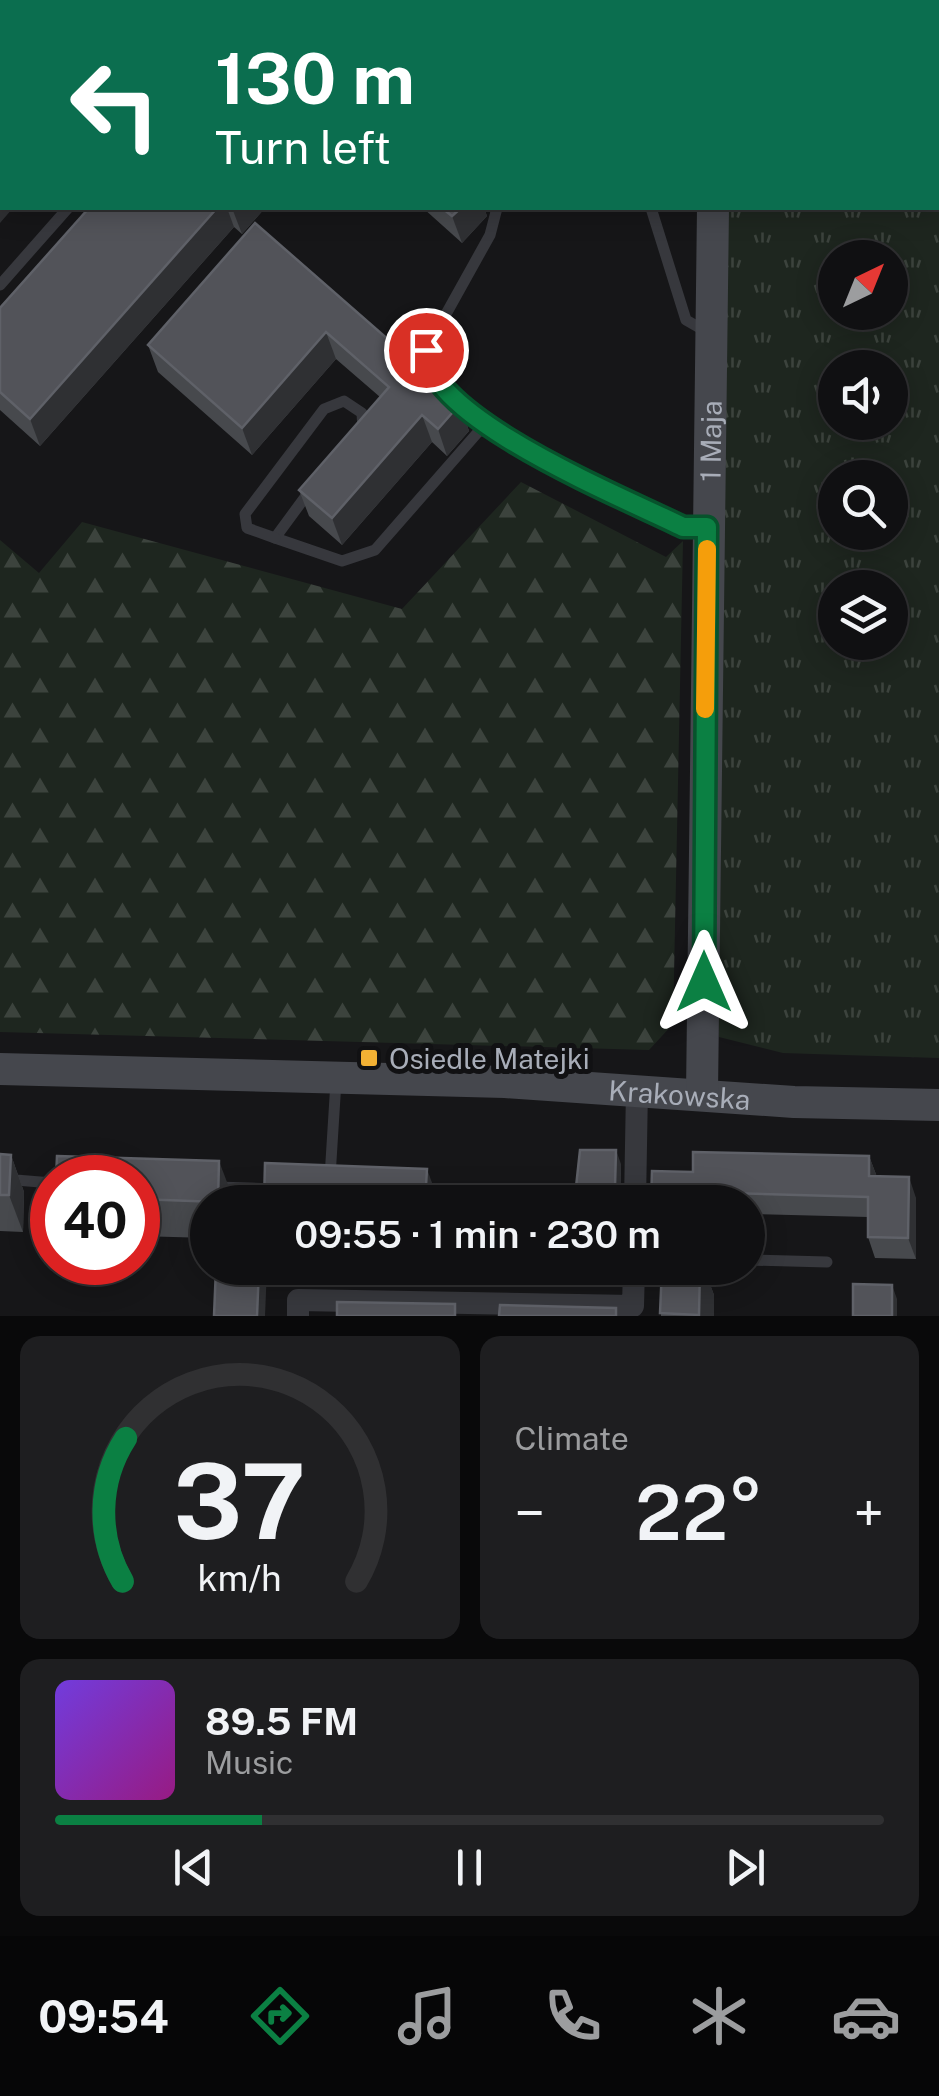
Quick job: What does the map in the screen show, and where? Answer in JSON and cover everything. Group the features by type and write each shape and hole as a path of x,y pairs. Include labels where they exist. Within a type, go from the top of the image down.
{"street":[{"name":"1 Maja","path":"702,1093 713,210"},
{"name":"Krakowska","path":"0,1068 336,1077 637,1089 794,1102 939,1105"},
{"path":"635,1185 637,1089"},
{"path":"298,1316 298,1300 633,1306 634,1285"}],"lane":[{"path":"0,285 66,210"},
{"path":"496,210 490,235 426,350 430,374 490,430 683,527 707,527"},
{"path":"653,210 686,320 710,334"},
{"path":"354,440 366,426 362,414 344,402 324,409 245,514 247,528 342,561 375,550 479,431 490,430"},
{"path":"275,538 319,480"},
{"path":"329,1185 336,1077"},
{"path":"0,1172 14,1180 30,1181"},
{"path":"765,1260 827,1262"}],"green space":[{"path":"726,210 939,210 939,1058 783,1053 719,1037"},
{"path":"521,482 666,557 683,541 673,1024 649,1050 0,1032 0,540 39,573 82,522 402,609"}],"building":[{"path":"87,210 215,210 30,419 0,392 0,308"},
{"path":"255,223 414,362 410,366 460,404 438,429 422,415 332,518 299,490 389,387 326,332 242,428 148,345"},
{"path":"580,1150 616,1150 615,1185 576,1185"},
{"path":"693,1152 869,1156 869,1176 909,1177 908,1238 868,1237 868,1197 765,1194 765,1185 652,1185 652,1171 693,1172"},
{"path":"0,1154 11,1155 9,1195 0,1195"},
{"path":"160,1159 219,1161 218,1185 190,1185 190,1201 160,1200"},
{"path":"265,1163 427,1169 426,1185 264,1185"},
{"path":"853,1284 892,1285 892,1316 853,1316"},
{"path":"215,1285 258,1285 257,1316 214,1316"},
{"path":"661,1285 700,1285 699,1315 660,1313"},
{"path":"337,1302 455,1304 455,1316 337,1316"},
{"path":"500,1305 616,1308 616,1316 499,1316"}],"slow traffic":[{"path":"705,709 707,549"}],"place":[{"name":"Osiedle Matejki","path":"369,1058"}],"route":[{"path":"426,350 430,374 490,430 683,527 707,527 704,982"}]}
